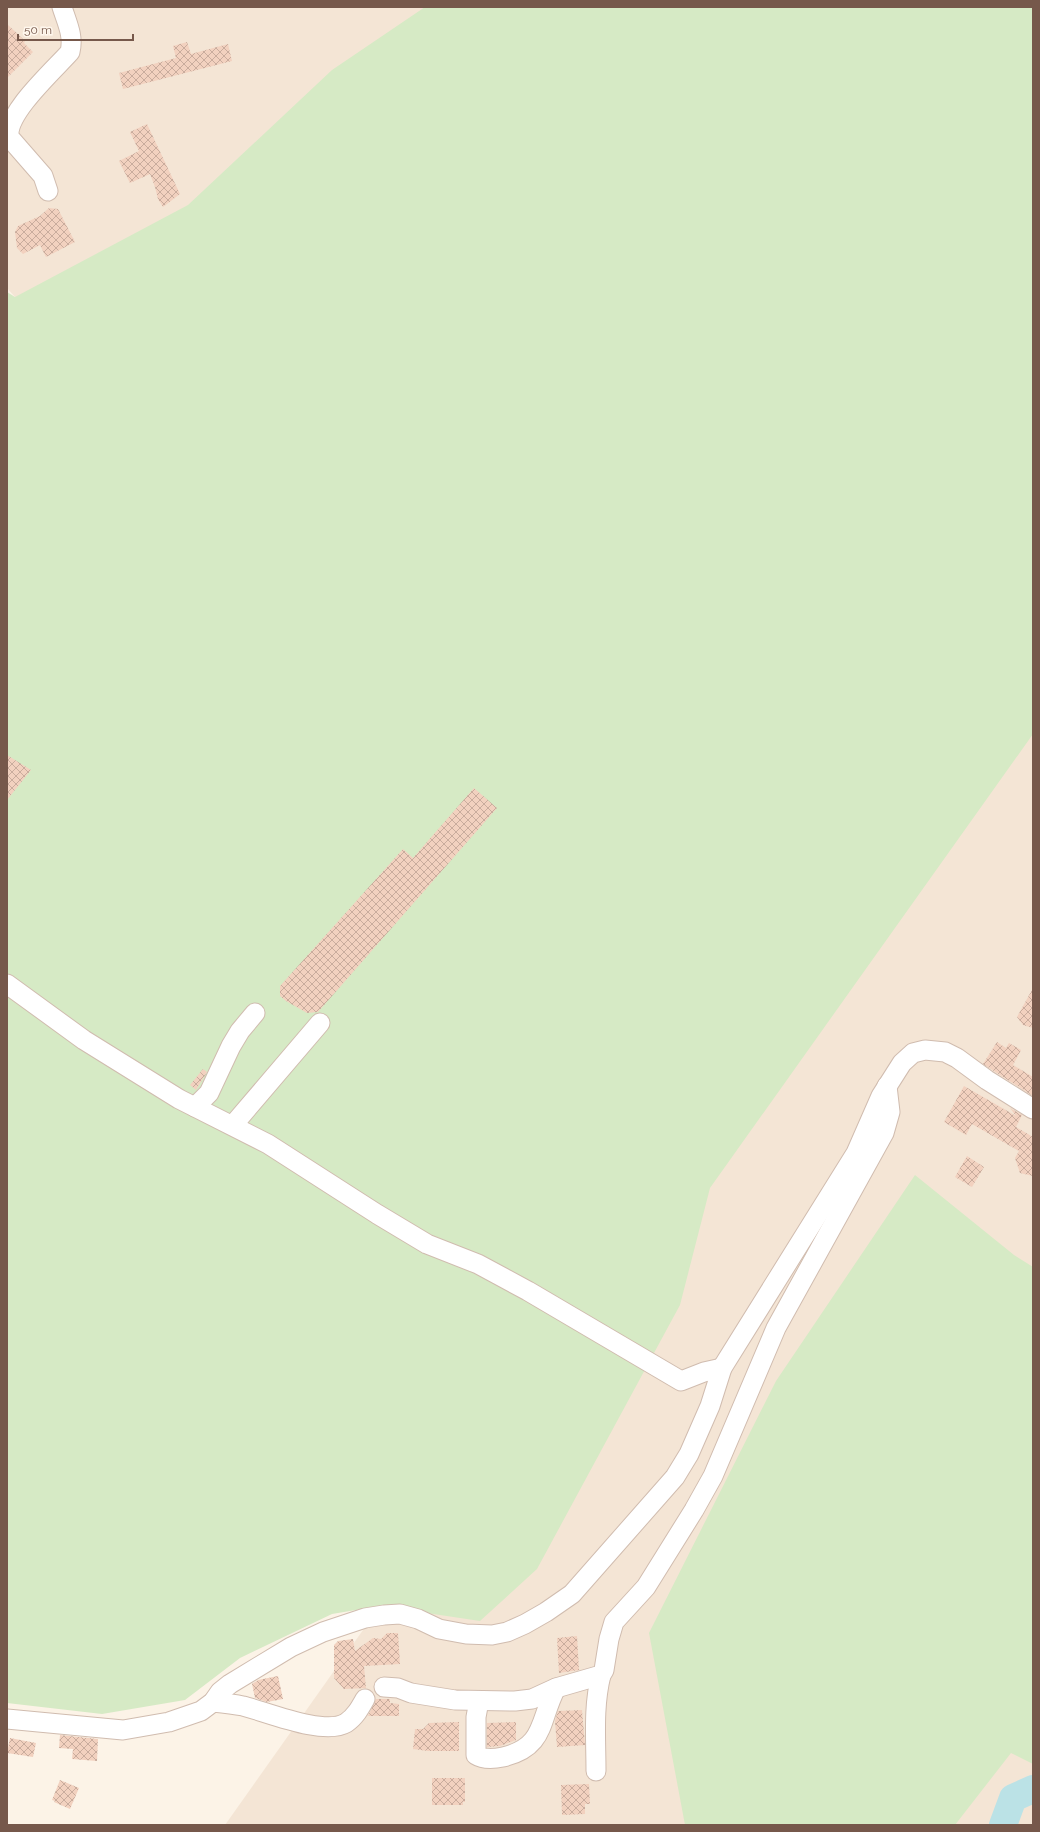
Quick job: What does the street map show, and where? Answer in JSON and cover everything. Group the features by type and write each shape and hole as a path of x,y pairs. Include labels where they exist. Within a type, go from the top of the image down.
{"street":[{"path":"48,191 43,176 9,137 8,130 21,105 70,52 72,35 62,7"},
{"path":"7,984 84,1040 173,1095 296,1161 377,1214 427,1244 478,1264 528,1291 681,1381 704,1372 722,1368"},
{"path":"195,1107 209,1093 231,1046 240,1031 255,1013"},
{"path":"233,1126 320,1023"},
{"path":"7,1719 124,1730 169,1722 201,1711 213,1702 220,1692 230,1684 291,1648 323,1632 365,1618 384,1614 400,1614 418,1619 439,1629 466,1634 492,1635 507,1632 546,1612 572,1594 675,1477 689,1454 710,1406 722,1368 856,1153 870,1118 887,1086 902,1063 914,1053 919,1051 925,1050 945,1052 964,1062 987,1080 1033,1109"},
{"path":"596,1771 595,1712 597,1691 601,1675 604,1670 609,1639 614,1622 646,1587 694,1510 713,1476 776,1328 884,1133 890,1112 887,1086"},
{"path":"384,1687 398,1688 410,1693 455,1700 479,1701 532,1699 556,1688 595,1678 601,1675"},
{"path":"479,1701 476,1717 476,1755 481,1759 495,1759 513,1755 531,1745 538,1735 549,1702 556,1688"},
{"path":"213,1702 244,1706 273,1716 306,1724 333,1726 345,1724 357,1712 364,1699"}],"shaded area":[{"path":"7,7 532,7 49,335 7,288"},
{"path":"1033,706 1033,1825 225,1825 380,1606"}],"green space":[{"path":"425,7 1033,7 1033,734 710,1188 680,1305 537,1569 480,1621 380,1606 332,1614 240,1658 185,1700 102,1714 7,1703 7,292 15,297 188,205 332,70"},
{"path":"915,1175 1014,1255 1033,1267 1033,1764 1011,1753 955,1825 685,1825 649,1633 776,1381"}],"building":[{"path":"7,24 25,41 24,43 33,52 7,78"},
{"path":"187,42 191,54 228,44 232,61 123,89 119,73 176,58 173,46"},
{"path":"147,124 180,194 163,207 158,199 150,174 130,183 119,161 139,151 130,132"},
{"path":"49,208 58,209 75,242 46,257 40,245 23,254 17,248 15,232 18,226 40,216"},
{"path":"7,755 31,770 7,800"},
{"path":"474,788 497,808 318,1012 307,1013 280,996 280,986 403,849 413,858"},
{"path":"1033,988 1033,1028 1023,1025 1017,1017"},
{"path":"997,1042 1006,1048 1009,1043 1021,1050 1013,1065 1033,1077 1033,1096 983,1064"},
{"path":"203,1069 207,1072 196,1090 190,1085"},
{"path":"964,1086 1016,1116 1010,1108 1022,1115 1016,1127 1033,1137 1033,1176 1020,1173 1015,1158 1019,1151 972,1124 966,1135 944,1122"},
{"path":"967,1156 984,1167 972,1187 955,1177"},
{"path":"387,1633 398,1633 400,1664 364,1666 366,1688 344,1689 334,1678 334,1645 338,1641 353,1639 355,1651 373,1638 381,1639"},
{"path":"577,1636 579,1670 559,1673 557,1638"},
{"path":"278,1676 283,1699 267,1702 255,1698 252,1684 258,1680"},
{"path":"376,1699 390,1699 390,1703 399,1704 399,1716 368,1716"},
{"path":"582,1710 585,1745 557,1747 555,1721 558,1711"},
{"path":"459,1722 459,1751 428,1751 413,1749 415,1729 423,1729 429,1723"},
{"path":"516,1722 516,1740 500,1746 487,1747 487,1723"},
{"path":"60,1735 98,1739 97,1761 72,1759 73,1749 59,1748"},
{"path":"10,1738 36,1743 33,1757 7,1753"},
{"path":"432,1778 465,1778 465,1802 463,1802 463,1805 432,1805"},
{"path":"60,1780 79,1788 70,1809 52,1800"},
{"path":"589,1784 590,1804 585,1804 585,1814 562,1815 561,1785"}],"waterway":[{"path":"1003,1825 1013,1798 1033,1789"}]}
